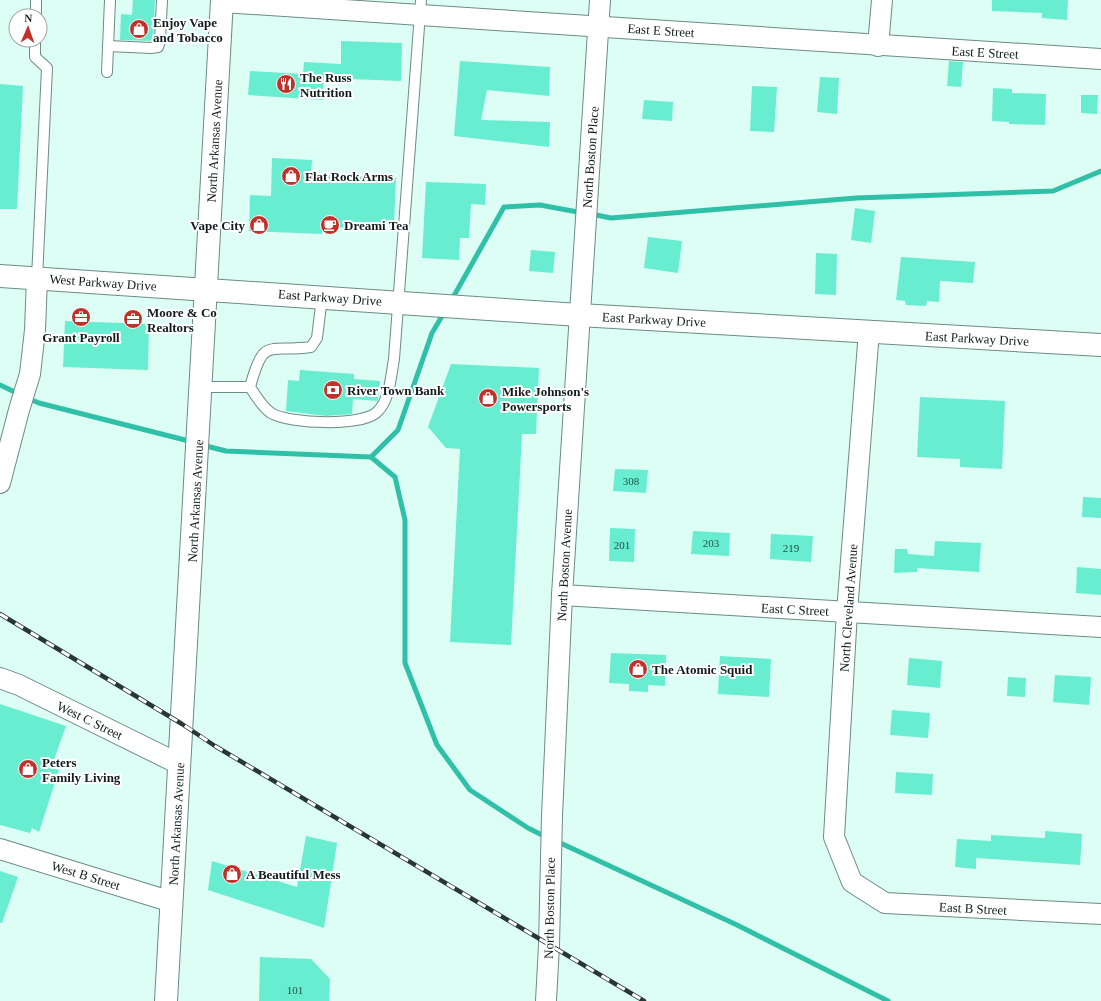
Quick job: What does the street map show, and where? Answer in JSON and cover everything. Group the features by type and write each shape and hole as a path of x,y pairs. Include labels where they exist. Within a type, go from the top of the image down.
{"main road":[{"name":"North Arkansas Avenue","path":"166,1001 222,1"},
{"name":"West Parkway Drive","path":"0,276 206,288"},
{"name":"East Parkway Drive","path":"206,288 579,315 1101,345"}],"street":[{"name":"North Boston Place","path":"579,315 600,0"},
{"path":"878,46 882,0"},
{"name":"East E Street","path":"222,1 421,7 599,26 878,46 1101,59"},
{"path":"0,483 30,374 36,330 37,278"},
{"name":"North Boston Avenue","path":"552,816 562,595 579,315"},
{"name":"North Cleveland Avenue","path":"852,882 834,837 847,612 869,331"},
{"name":"East C Street","path":"562,595 1101,627"},
{"name":"West C Street","path":"0,678 19,685 179,764"},
{"name":"North Boston Place","path":"546,1001 549,946 550,846 552,816"},
{"name":"West B Street","path":"0,849 172,902"},
{"name":"East B Street","path":"852,882 885,903 1101,914"}],"lane":[{"path":"107,72 110,0"},
{"path":"108,46 158,47 160,41 162,0"},
{"path":"250,387 262,404 272,414 289,418 334,423 367,418 378,412 385,400 394,359 421,7"},
{"path":"35,48 35,57 47,68 37,278"},
{"path":"250,387 256,365 262,354 269,349 311,347 317,338 322,297"},
{"path":"201,387 250,387"}],"building":[{"name":"Enjoy Vape and Tobacco","path":"133,0 155,0 153,41 120,40 121,14 132,15"},
{"path":"992,0 1068,0 1067,20 1042,18 1042,13 992,11"},
{"path":"341,41 402,43 401,81 324,78 323,100 248,95 250,71 303,74 304,62 341,64"},
{"path":"460,61 550,67 549,96 487,90 481,120 550,122 549,147 454,136"},
{"path":"949,61 963,62 961,87 947,86"},
{"path":"820,77 839,78 837,114 817,112"},
{"path":"0,84 23,86 17,209 0,209"},
{"path":"752,86 777,87 774,132 750,131"},
{"path":"993,88 1012,89 1012,93 1046,94 1045,125 1009,124 1009,122 992,121"},
{"path":"1081,95 1098,95 1097,114 1081,113"},
{"path":"644,100 673,102 672,121 642,119"},
{"path":"272,158 312,160 311,174 396,178 394,224 351,223 351,228 322,227 322,234 249,231 250,195 271,196"},
{"path":"426,182 486,184 485,205 471,204 469,238 460,238 459,260 422,258"},
{"path":"855,208 875,211 871,243 851,240"},
{"path":"648,237 682,241 678,273 644,268"},
{"path":"531,250 555,252 553,273 529,271"},
{"path":"816,253 837,254 836,295 815,294"},
{"path":"901,257 975,262 973,283 940,281 939,302 927,301 926,306 906,305 905,301 896,300"},
{"path":"65,321 149,324 148,370 63,367"},
{"path":"451,364 539,368 536,434 522,434 511,645 450,642 460,449 446,448 428,427"},
{"name":"River Town Bank","path":"300,370 354,374 354,379 380,381 378,399 377,401 353,399 352,414 326,416 286,411 288,380 299,381"},
{"path":"920,397 1005,401 1002,469 960,467 960,459 917,457"},
{"path":"615,469 648,470 646,493 613,491"},
{"path":"1083,497 1101,498 1101,518 1082,517"},
{"path":"610,528 635,529 634,562 609,561"},
{"path":"693,531 730,533 729,556 691,554"},
{"path":"771,534 813,536 811,562 770,559"},
{"path":"935,541 981,543 979,572 917,568 917,572 894,573 895,549 907,549 908,554 934,556"},
{"path":"1077,567 1101,569 1101,595 1076,593"},
{"name":"The Atomic Squid","path":"611,653 666,655 665,686 648,685 648,692 629,691 629,684 609,683"},
{"path":"720,656 771,659 769,697 718,694"},
{"path":"909,658 942,661 940,688 907,685"},
{"path":"1055,675 1091,677 1089,705 1053,702"},
{"path":"1008,677 1026,678 1025,697 1007,696"},
{"name":"Peters Family Living","path":"0,704 66,726 51,768 59,770 39,832 32,828 30,833 0,825"},
{"path":"892,710 930,713 928,738 890,735"},
{"path":"896,772 933,774 932,795 895,793"},
{"path":"1045,831 1082,834 1080,865 976,858 976,869 955,867 957,839 991,841 991,835 1045,838"},
{"name":"A Beautiful Mess","path":"306,836 337,843 324,928 208,890 212,861 297,887"},
{"path":"0,871 18,877 2,923 0,923"},
{"path":"260,957 311,959 330,979 329,1001 259,1001"}],"waterway":[{"path":"591,214 611,218 856,198 1053,191 1101,171"},
{"path":"451,301 504,207 540,205 583,213"},
{"path":"371,457 398,430 432,333 445,311"},
{"path":"0,385 19,394"},
{"path":"27,398 39,403 193,442"},
{"path":"202,445 226,451 371,457 395,477 405,520 405,663 437,745 470,790 528,828 546,837"},
{"path":"556,841 737,925 888,1001"}],"railway":[{"path":"0,614 182,724 215,746 644,1001"}],"place":[{"name":"Enjoy Vape and Tobacco","path":"139,29"},
{"name":"The Russ Nutrition","path":"286,84"},
{"name":"Flat Rock Arms","path":"291,176"},
{"name":"Vape City","path":"259,225"},
{"name":"Dreami Tea","path":"330,225"},
{"name":"Grant Payroll","path":"81,317"},
{"name":"Moore & Co Realtors","path":"133,319"},
{"name":"River Town Bank","path":"333,390"},
{"name":"Mike Johnson's Powersports","path":"488,398"},
{"name":"The Atomic Squid","path":"638,669"},
{"name":"Peters Family Living","path":"28,769"},
{"name":"A Beautiful Mess","path":"232,874"}]}
